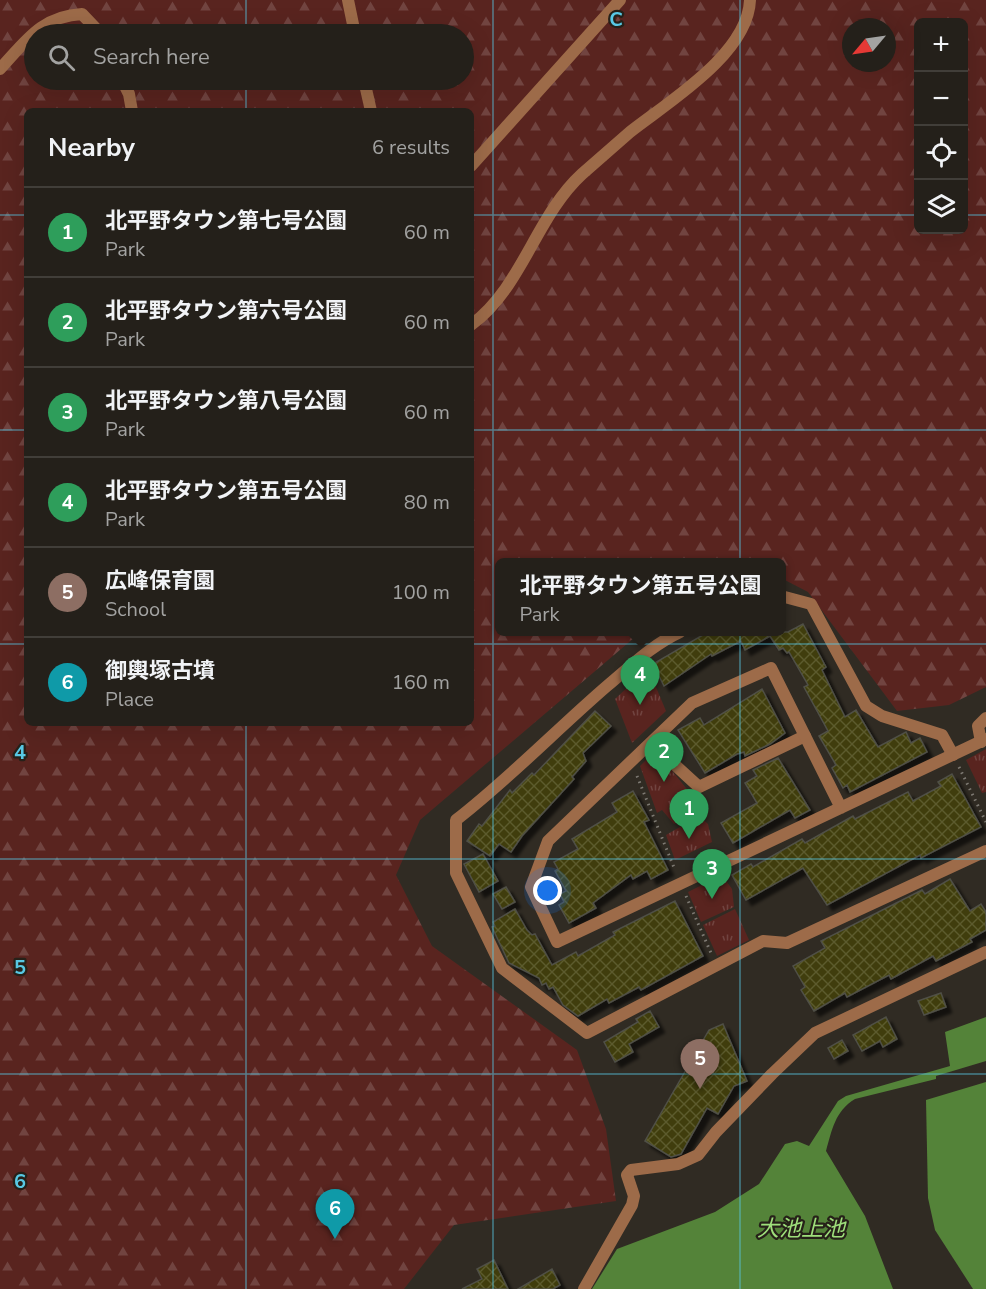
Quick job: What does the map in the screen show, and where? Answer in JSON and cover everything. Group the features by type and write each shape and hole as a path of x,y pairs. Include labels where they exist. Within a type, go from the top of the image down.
{"street":[{"path":"348,0 353,24"},
{"path":"474,163 620,0"},
{"path":"474,322 501,293 553,212 579,177 630,133 682,95 719,62 740,30 750,0"},
{"path":"46,24 60,15 82,14 92,24"},
{"path":"0,69 24,44"},
{"path":"127,90 131,108"},
{"path":"366,90 370,108"},
{"path":"786,597 811,604 866,706 882,716 942,735 953,755"},
{"path":"671,636 658,642 559,727 495,790 456,820 456,873 502,968 587,1034 763,941 787,943 986,850"},
{"path":"841,808 771,668 692,703 548,841 531,887 557,942 841,808 953,755 983,740 978,726 986,718"},
{"path":"651,743 699,787 805,736"},
{"path":"584,1289 632,1205 634,1196 627,1175 631,1170 678,1164 698,1155 771,1074 815,1034 986,952"}],"path":[{"path":"953,755 986,822"},
{"path":"632,762 680,884"},
{"path":"693,913 717,965"}],"green space":[{"path":"0,0 986,0 986,687 949,705 897,711 808,592 786,581 786,558 495,558 495,636 636,636 420,820 396,875 432,946 577,1050 606,1129 616,1201 454,1225 404,1289 0,1289"},
{"path":"648,668 666,711 632,743 615,699"},
{"path":"986,749 986,792 982,793 966,760"},
{"path":"650,756 661,757 703,809 674,824 662,810 657,813 640,766"},
{"path":"699,816 708,824 712,842 675,860 666,835"},
{"path":"722,875 732,889 734,907 701,922 688,892"},
{"path":"735,909 749,940 717,956 703,925"}],"water":[{"name":"大池上池","path":"986,1017 986,1061 936,1076 936,1079 855,1099 843,1109 833,1128 826,1151 865,1216 893,1289 592,1289 617,1249 715,1212 759,1184 785,1144 797,1141 809,1146 838,1101 846,1096 950,1066 945,1032"},
{"path":"986,1082 986,1289 973,1289 935,1230 928,1198 926,1100"}],"building":[{"path":"803,624 826,667 822,670 845,717 856,710 878,747 906,732 911,743 920,738 927,752 850,792 847,785 843,788 832,768 836,765 819,736 828,731 804,687 808,685 789,652 787,653 783,648 779,650 770,636 786,636 788,632"},
{"path":"701,636 770,636 745,650 741,641 712,656 711,654 664,686 653,664"},
{"path":"762,689 785,733 770,744 745,756 744,752 737,754 705,773 678,730 700,718 704,725"},
{"path":"595,711 611,726 583,753 586,761 572,777 574,779 522,836 511,852 499,844 490,856 467,841 510,790 512,793 532,773 534,775"},
{"path":"778,758 810,810 795,818 790,810 733,843 721,823 757,803 745,783 757,776 753,770"},
{"path":"952,774 981,827 921,858 920,855 827,905 803,868 746,900 732,875 751,864 753,867 802,839 805,843 853,816 855,819 908,792 913,801 941,786 938,782"},
{"path":"633,791 649,820 644,822 668,870 651,879 647,871 633,879 631,875 593,903 596,908 569,923 559,905 564,902 560,894 566,891 555,871 558,869 554,862 578,849 572,839 617,812 612,803"},
{"path":"483,854 498,881 479,892 464,864"},
{"path":"950,879 970,911 981,904 986,912 986,930 970,939 972,942 936,961 933,956 891,979 889,975 847,997 845,993 814,1011 801,990 805,987 793,966 825,948 821,941 922,890 925,894"},
{"path":"506,887 515,902 502,909 493,894"},
{"path":"675,901 703,956 641,990 639,987 609,1003 607,999 578,1016 563,1005 553,987 549,989 546,983 542,985 539,978 509,963 492,927 495,926 493,922 515,909 527,930 532,935 535,934 552,965 576,952 578,956 615,935 613,932"},
{"path":"941,993 946,1007 924,1015 918,1001"},
{"path":"650,1011 659,1027 629,1044 633,1052 615,1062 604,1042 638,1022 636,1019"},
{"path":"886,1017 897,1039 883,1047 880,1041 862,1051 853,1035"},
{"path":"723,1024 747,1081 734,1086 718,1114 707,1108 681,1154 671,1157 645,1141 709,1030"},
{"path":"842,1040 848,1051 834,1059 828,1048"},
{"path":"494,1260 508,1289 462,1289 482,1279 477,1269"},
{"path":"552,1269 560,1285 553,1289 518,1289"}],"place":[{"name":"北平野タウン第五号公園","path":"640,705"},
{"name":"北平野タウン第六号公園","path":"664,782"},
{"name":"北平野タウン第七号公園","path":"689,839"},
{"name":"北平野タウン第八号公園","path":"712,899"},
{"name":"広峰保育園","path":"700,1089"},
{"name":"御輿塚古墳","path":"335,1239"}]}
